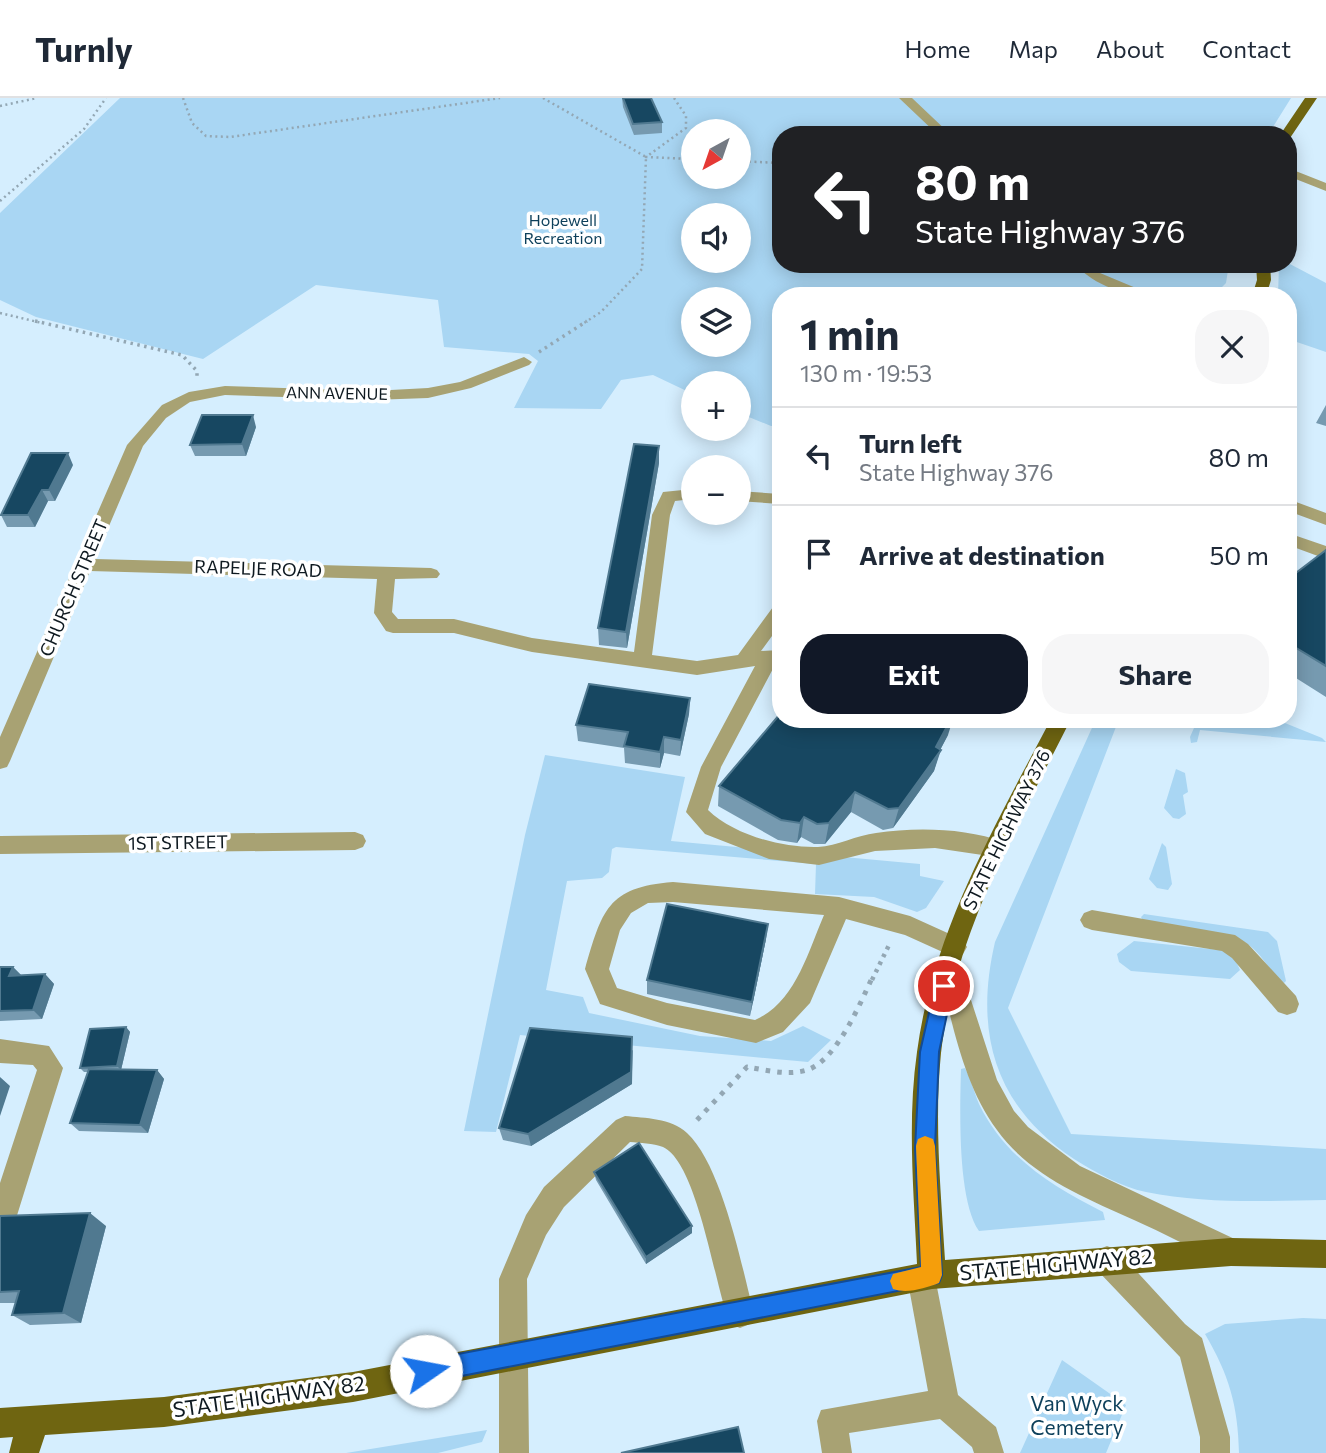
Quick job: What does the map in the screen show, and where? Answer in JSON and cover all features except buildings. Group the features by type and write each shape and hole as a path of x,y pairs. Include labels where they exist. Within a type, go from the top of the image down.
{"main road":[{"path":"1292,126 1311,98"},
{"name":"STATE HIGHWAY 376","path":"926,1276 925,1148 929,1052 952,955 981,879 1056,728"},
{"name":"STATE HIGHWAY 82","path":"0,1423 33,1423 164,1412 340,1389 926,1276 1231,1252 1326,1254"},
{"path":"24,1453 33,1423"}],"street":[{"path":"905,98 935,126"},
{"path":"1297,176 1326,187"},
{"path":"1092,273 1124,287"},
{"name":"ANN AVENUE","path":"153,420 171,405 194,395 230,390 353,395 430,393 466,385 524,362"},
{"name":"CHURCH STREET","path":"0,761 135,445 153,420"},
{"path":"642,660 661,515 669,496 681,495"},
{"path":"751,497 772,498"},
{"path":"1297,508 1326,519"},
{"path":"1297,542 1326,553"},
{"name":"RAPELJE ROAD","path":"84,565 431,574"},
{"path":"387,573 383,613 393,626 454,626 532,645 697,668 772,656"},
{"path":"744,661 772,623"},
{"path":"772,661 711,767 698,812 713,828 769,850 820,856 874,842 935,839 996,848"},
{"name":"1ST STREET","path":"0,845 355,841"},
{"path":"839,907 801,995 774,1024 756,1032 667,1014 609,996 597,969 609,926 623,906 644,894 673,891 839,907 910,926 952,955 978,1064 994,1103 1023,1140 1048,1164 1097,1190 1231,1252"},
{"path":"1092,920 1227,942 1240,951 1287,1004"},
{"path":"0,1051 40,1054 50,1068 0,1225"},
{"path":"514,1453 513,1279 536,1225 554,1197 625,1129 655,1132 677,1141 689,1156 712,1213 740,1314"},
{"path":"1107,1260 1175,1334 1192,1348 1215,1437 1215,1453"},
{"path":"926,1276 945,1403 985,1438 989,1453"},
{"path":"837,1453 832,1421 945,1403"}],"path":[{"path":"0,106 37,98"},
{"path":"0,201 84,129 106,98"},
{"path":"183,98 192,122 205,136 230,137 500,98"},
{"path":"543,98 646,157 681,158"},
{"path":"646,157 686,128 686,116 674,98"},
{"path":"524,362 601,312 642,269 646,157"},
{"path":"751,162 772,163"},
{"path":"0,313 182,355 197,371 194,395"},
{"path":"677,1141 747,1067 787,1072 816,1067 833,1048 891,943 898,948"}],"green space":[{"name":"Hopewell Recreation","path":"120,98 1291,98 1274,126 772,126 772,273 1228,273 1226,283 1222,287 772,287 772,426 751,418 751,371 681,371 681,388 653,375 621,380 601,409 514,408 538,361 529,354 444,347 438,300 316,285 203,359 36,317 0,300 0,213"},
{"path":"1297,268 1326,283 1326,352 1297,342 1297,287 1278,287 1279,273 1297,273"},
{"path":"1092,728 1116,728 1008,1008 1071,1134 1326,1149 1326,1200 1213,1200 1146,1192 1127,1187 1082,1164 1047,1138 1025,1115 1008,1091 997,1064 990,1036 987,1006 995,942"},
{"path":"1194,728 1297,728 1326,742 1200,730 1197,742 1191,743 1190,737"},
{"path":"545,755 685,777 671,841 920,864 920,876 944,881 926,908 917,912 874,897 815,894 816,864 616,847 612,849 609,872 602,878 567,881 546,990 583,997 589,1013 700,1036 771,1041 803,1026 831,1040 808,1062 520,1035 496,1132 464,1131 525,835"},
{"path":"1176,769 1185,773 1188,792 1183,795 1186,814 1179,819 1173,818 1164,808"},
{"path":"1162,843 1166,847 1172,884 1168,890 1157,888 1149,879"},
{"path":"1144,914 1268,932 1277,941 1286,981 1284,983 1279,979 1257,952 1238,939 1143,921 1141,917"},
{"path":"1134,941 1220,950 1233,955 1240,970 1230,979 1131,971 1119,962 1117,954"},
{"path":"965,1068 979,1104 1002,1140 1048,1181 1103,1212 1105,1220 979,1231 967,1198 961,1153 961,1069"},
{"path":"1303,1318 1326,1319 1326,1453 1239,1453 1237,1420 1231,1391 1205,1334 1225,1324"},
{"name":"Van Wyck Cemetery","path":"1062,1360 1126,1405 1106,1453 1020,1453"},
{"path":"487,1430 482,1442 438,1453 346,1453"}],"slow traffic":[{"path":"901,1281 932,1275 925,1146"}],"route":[{"path":"426,1371 740,1314 932,1275 925,1148 929,1052 944,986"}]}
